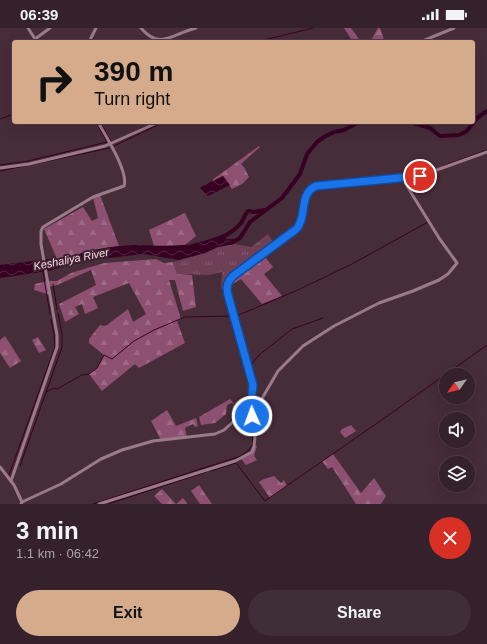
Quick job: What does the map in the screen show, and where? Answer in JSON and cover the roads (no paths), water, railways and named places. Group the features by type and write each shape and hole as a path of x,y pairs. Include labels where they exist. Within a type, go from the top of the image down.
{"street":[{"path":"28,28 36,40 50,28"},
{"path":"90,40 96,28"},
{"path":"141,28 149,36 161,40 196,28"},
{"path":"425,40 454,28"},
{"path":"11,481 58,347 41,244 41,231 43,227 93,197 124,186 126,181 111,144 99,124"},
{"path":"0,168 29,164 111,144 155,124"},
{"path":"99,504 235,461 252,452 255,437 250,409 253,385 226,288 227,283 233,276 298,227 308,191 316,186 420,176 487,152"},
{"path":"0,467 11,481 22,503 61,484 101,459 122,450 153,441 215,434 224,430 260,402 278,371 303,346 334,326 379,303 413,291 439,280 448,274 457,263 439,238 402,178"}],"water":[{"path":"223,176 230,185 208,196 200,188 212,180 213,181"},
{"path":"225,234 226,239 234,239 234,244 218,247 205,253 179,260 143,254 81,261 49,271 0,278 0,265 49,259 55,262 84,252 104,248 134,245 171,246 188,244 204,241"}],"waterway":[{"path":"264,40 313,28"},
{"name":"Keshaliya River","path":"475,121 487,111"},
{"path":"0,119 12,115"},
{"path":"0,165 28,161 107,142 97,124"},
{"path":"101,124 111,141"},
{"path":"114,146 160,124"},
{"name":"Keshaliya River","path":"231,243 240,238 250,222 282,198 300,174 307,154 317,142 334,132 344,130 355,124"},
{"name":"Keshaliya River","path":"417,124 430,128 440,136 459,135 467,131 472,124"},
{"path":"0,171 110,148"},
{"path":"443,166 487,150"},
{"path":"226,297 226,285 232,275 291,231 297,224 301,214 303,195 307,188 312,185 335,181 399,175"},
{"path":"405,176 415,175"},
{"name":"Keshaliya River","path":"222,237 235,229 242,222 248,211 254,212 264,210"},
{"path":"234,317 300,289 352,264 428,222"},
{"path":"247,268 278,245"},
{"path":"43,272 50,314"},
{"path":"53,284 57,309"},
{"path":"228,290 254,384"},
{"path":"20,466 62,347 62,334 58,313"},
{"path":"46,392 54,388 57,389 82,375 89,374 97,368 104,355 112,359 134,341 154,330 185,317 232,316"},
{"path":"250,366 259,355 292,329 323,318"},
{"path":"9,475 55,347 51,319"},
{"path":"210,471 236,463 265,501 487,345"},
{"path":"248,372 251,387 249,408"},
{"path":"93,504 241,456 249,450 253,444 249,411"},
{"path":"108,504 206,472"}]}
